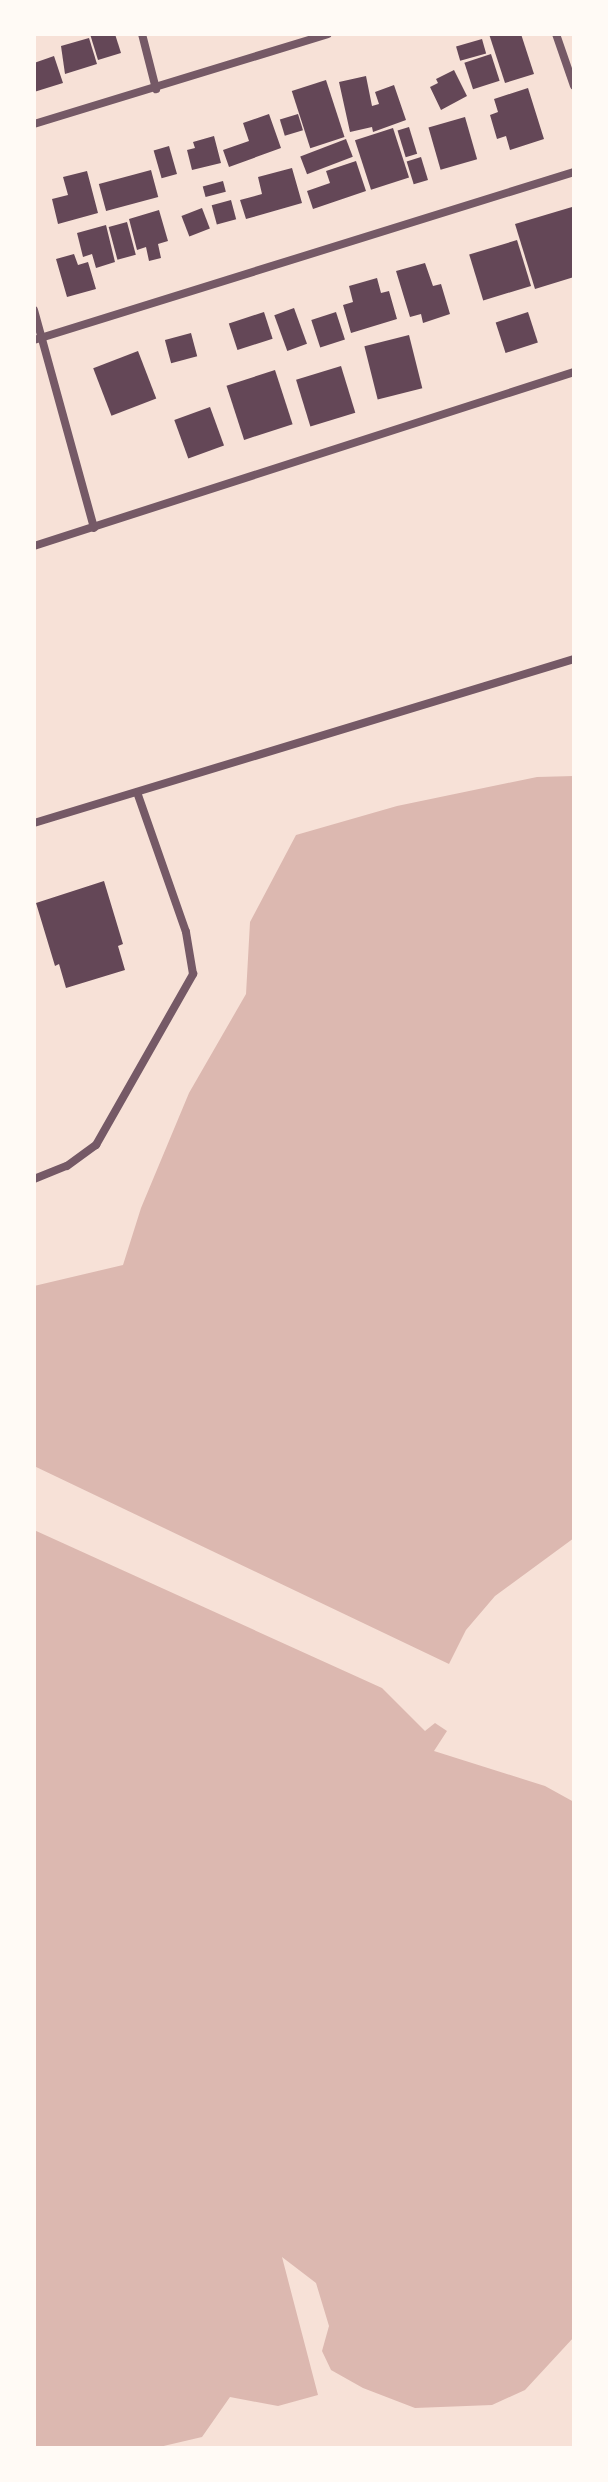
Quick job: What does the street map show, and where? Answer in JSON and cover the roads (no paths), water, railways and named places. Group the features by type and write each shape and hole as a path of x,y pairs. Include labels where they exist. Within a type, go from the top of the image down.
{"street":[{"path":"142,34 156,89"},
{"path":"34,124 328,34"},
{"path":"556,34 574,86"},
{"path":"38,339 574,172"},
{"path":"34,310 38,339 94,528"},
{"path":"34,546 574,372"},
{"path":"34,823 574,659"},
{"path":"34,1179 67,1166 96,1145 193,974 186,932 137,792"}]}
